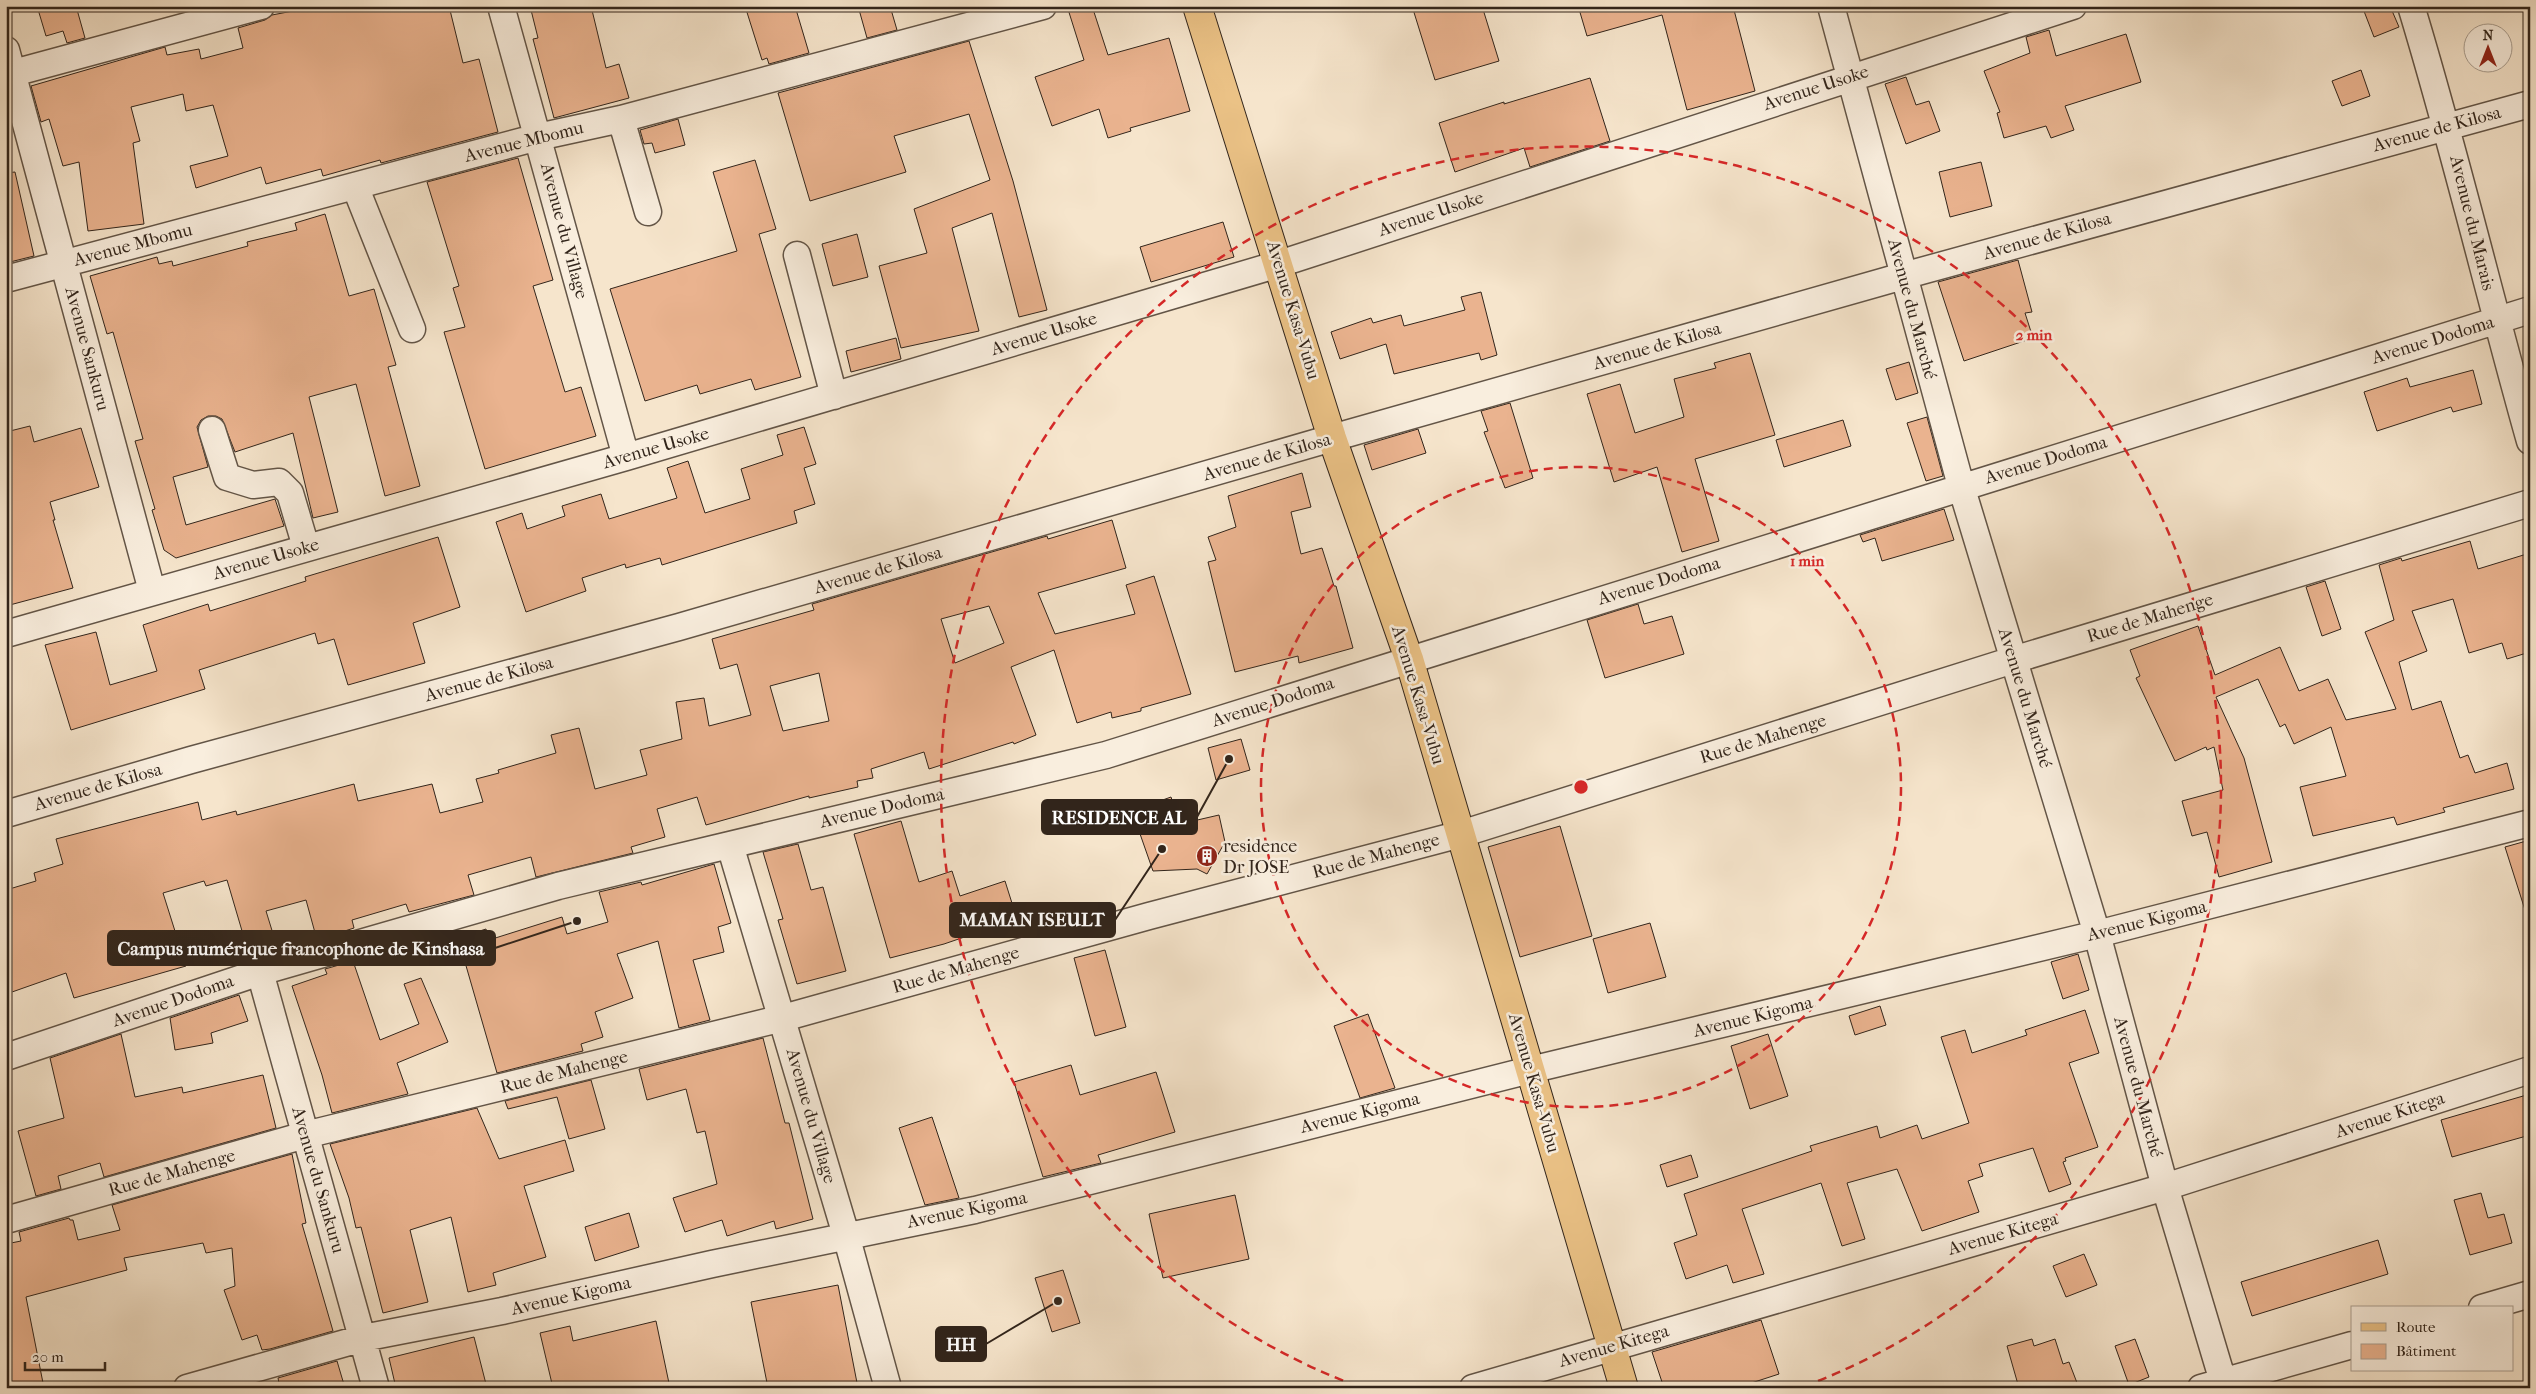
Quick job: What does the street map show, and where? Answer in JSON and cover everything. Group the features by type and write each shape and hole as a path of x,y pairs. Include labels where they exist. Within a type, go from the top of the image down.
{"main road":[{"name":"Avenue Kasa-Vubu","path":"1198,6 1332,438 1409,659 1624,1388"}],"street":[{"path":"9,66 261,6"},
{"name":"Avenue du Village","path":"501,6 626,457"},
{"name":"Avenue Mbomu","path":"6,279 538,137 620,119 1043,6"},
{"name":"Avenue du Marché","path":"1831,6 1961,486 2097,934 2216,1386"},
{"name":"Avenue Usoke","path":"6,634 626,457 1279,264 1850,77 2074,6"},
{"name":"Avenue du Marais","path":"2411,6 2447,126 2496,320 2530,441"},
{"name":"Avenue Sankuru","path":"9,66 152,591"},
{"name":"Avenue de Kilosa","path":"6,814 191,760 679,627 1332,438 1903,276 2530,104"},
{"path":"620,119 648,212"},
{"path":"355,186 412,329"},
{"path":"797,255 834,396"},
{"name":"Avenue Dodoma","path":"6,1057 260,972 558,886 1106,755 1961,486 2530,310"},
{"path":"212,430 226,477 253,485 279,482 290,493 306,547"},
{"name":"Rue de Mahenge","path":"6,1220 305,1135 782,1018 1150,916 1460,834 2013,660 2530,503"},
{"name":"Avenue Kigoma","path":"187,1388 363,1338 502,1311 846,1235 975,1210 1530,1070 2097,934 2530,823"},
{"name":"Avenue du Village","path":"730,845 846,1235 888,1388"},
{"name":"Avenue du Sankuru","path":"260,972 376,1388"},
{"name":"Avenue Kitega","path":"1473,1388 1612,1346 2165,1187 2530,1070"},
{"path":"2489,1306 2530,1294"},
{"path":"2216,1386 2351,1345"}],"building":[{"path":"37,6 76,6 85,38 67,43 63,31 46,36"},
{"path":"319,6 449,6 463,63 479,59 498,132 381,163 380,160 323,176 321,169 266,184 261,167 196,188 190,166 228,156 213,105 186,111 183,94 131,107 140,141 133,143 144,224 88,231 79,162 63,166 49,119 41,122 31,86 165,47 167,55 199,49 201,59 243,48 238,28 265,20 272,15"},
{"path":"530,6 591,6 606,68 619,64 629,98 554,118 533,39 538,38"},
{"path":"745,6 795,6 809,53 769,64 767,58 762,60"},
{"path":"858,6 890,6 897,30 867,38"},
{"path":"1067,6 1092,6 1108,55 1169,38 1190,111 1130,128 1131,131 1108,138 1099,109 1052,126 1035,77 1084,60"},
{"path":"1412,6 1482,6 1499,61 1435,80"},
{"path":"1590,6 1733,6 1755,91 1687,110 1662,15 1587,36 1579,9"},
{"path":"2362,6 2390,6 2399,27 2374,37"},
{"path":"2049,30 2056,56 2126,34 2141,82 2065,106 2074,130 2051,138 2046,126 2004,138 1997,113 2000,112 1984,71 2030,53 2026,37"},
{"path":"969,41 1013,181 1047,310 1019,317 992,213 952,228 979,331 901,348 879,266 927,253 914,209 990,180 969,114 894,136 906,172 810,201 778,93"},
{"path":"2361,70 2370,96 2342,106 2332,81"},
{"path":"1906,77 1916,105 1929,101 1940,131 1906,144 1885,84"},
{"path":"1590,78 1610,141 1530,167 1524,148 1455,172 1439,123 1504,102 1504,104"},
{"path":"678,119 685,145 655,153 652,143 644,144 640,130"},
{"path":"518,158 553,280 533,286 565,392 581,387 596,436 485,469 444,332 465,327 453,288 459,286 427,182"},
{"path":"755,160 776,229 759,234 801,377 755,390 751,379 700,394 697,385 645,401 610,289 737,251 713,172"},
{"path":"1981,162 1992,206 1950,217 1939,172"},
{"path":"15,172 34,256 6,263 6,173"},
{"path":"325,214 349,296 374,289 396,365 388,367 420,486 385,496 356,384 309,397 338,512 313,518 293,433 235,452 222,419 216,416 208,416 201,420 197,427 208,467 173,477 186,525 275,499 284,526 176,558 164,550 152,510 155,509 135,441 143,439 113,332 107,334 90,276 157,257 159,264 172,261 173,266 248,246 247,242 297,230 295,223"},
{"path":"1223,222 1234,257 1151,282 1140,247"},
{"path":"857,234 868,277 833,286 822,244"},
{"path":"2018,260 2032,312 2025,313 2033,338 1964,361 1938,282"},
{"path":"1481,292 1497,355 1481,360 1479,353 1394,374 1386,344 1340,359 1331,332 1371,318 1373,323 1401,315 1404,326 1465,310 1461,297"},
{"path":"896,338 901,359 851,372 846,351"},
{"path":"1750,353 1775,435 1695,459 1719,541 1682,552 1657,467 1614,482 1587,394 1620,384 1635,433 1684,417 1674,379 1716,368 1714,363"},
{"path":"1909,362 1918,393 1896,400 1886,369"},
{"path":"2473,370 2482,404 2453,412 2451,407 2377,431 2364,392 2407,378 2410,387"},
{"path":"1510,403 1533,478 1505,488 1484,432 1488,431 1481,411"},
{"path":"1927,417 1943,476 1926,481 1907,423"},
{"path":"1843,420 1851,446 1784,467 1776,440"},
{"path":"30,426 34,442 81,428 99,487 50,502 55,520 53,520 73,588 6,606 6,432"},
{"path":"804,427 816,464 804,468 815,504 794,511 797,523 662,565 660,558 626,568 625,564 582,578 586,591 526,612 496,522 522,513 527,529 565,516 562,506 601,494 609,519 677,498 667,468 688,461 705,513 750,499 741,469 783,455 777,435"},
{"path":"1418,429 1426,453 1372,470 1364,445"},
{"path":"1302,473 1311,507 1291,512 1301,554 1322,548 1334,586 1336,586 1353,648 1299,663 1298,656 1235,672 1208,562 1216,560 1208,537 1236,527 1228,496"},
{"path":"1944,509 1954,540 1882,561 1875,538 1863,542 1860,535"},
{"path":"1112,520 1126,568 1038,593 1055,634 1135,614 1126,585 1154,576 1191,694 1141,708 1141,711 1112,718 1111,712 1077,723 1054,650 1011,667 1036,735 1014,744 1013,742 929,769 924,752 871,769 873,778 857,781 858,787 809,798 809,796 706,825 697,797 657,809 665,837 631,847 633,853 536,877 531,857 468,875 474,895 409,912 406,904 352,920 354,928 317,940 306,900 266,911 278,950 250,958 227,880 206,886 204,881 163,893 186,966 74,998 66,973 12,992 6,973 6,890 36,881 34,873 63,864 56,839 198,802 202,820 236,811 237,815 354,784 358,801 432,784 440,813 483,802 476,779 499,773 498,770 556,753 551,735 579,728 595,789 647,775 640,750 682,739 676,702 704,698 709,726 751,715 737,664 720,669 712,639 814,610 812,604 1047,536 1048,539","holes":["989,606 1004,643 955,663 941,619","819,673 829,721 783,731 770,686"]},
{"path":"438,537 460,607 413,623 425,663 348,685 334,639 318,644 315,633 199,670 205,689 71,730 45,645 96,632 110,685 157,671 143,625 208,604 210,611 306,581 305,577"},
{"path":"2470,541 2478,569 2530,553 2530,652 2507,659 2502,643 2469,653 2453,599 2412,611 2427,651 2399,662 2412,710 2441,701 2460,758 2468,755 2475,773 2507,763 2514,789 2443,808 2445,812 2397,825 2394,817 2313,836 2300,787 2346,776 2331,727 2294,744 2285,724 2280,727 2258,679 2216,697 2244,758 2272,862 2219,877 2207,832 2192,836 2182,801 2223,790 2214,747 2207,750 2206,747 2175,761 2136,678 2140,676 2130,650 2198,626 2215,675 2280,647 2299,691 2328,679 2346,720 2396,709 2365,632 2394,620 2379,565 2401,558 2402,561"},
{"path":"2325,581 2341,629 2322,636 2306,587"},
{"path":"1638,604 1644,624 1672,616 1684,654 1605,678 1587,620"},
{"path":"1241,739 1250,770 1216,780 1208,748"},
{"path":"1171,797 1180,824 1219,815 1225,842 1207,874 1197,869 1153,871 1132,811"},
{"path":"901,821 919,882 952,871 960,896 1005,881 1017,919 944,944 890,958 854,834"},
{"path":"1560,826 1592,936 1520,957 1488,847"},
{"path":"2530,840 2530,909 2525,910 2505,847"},
{"path":"798,844 811,890 823,887 846,971 797,984 778,920 783,919 763,852"},
{"path":"714,864 731,923 718,927 724,952 693,960 710,1020 679,1028 658,941 617,954 633,998 595,1012 603,1037 581,1044 583,1051 497,1073 458,938 486,929 489,940 562,917 567,934 608,922 599,892 641,882 642,885"},
{"path":"1650,923 1666,977 1608,993 1593,939"},
{"path":"1105,950 1126,1027 1095,1036 1074,958"},
{"path":"2078,954 2089,990 2063,999 2051,962"},
{"path":"353,961 380,1040 419,1024 404,984 421,978 448,1042 397,1063 408,1094 332,1113 322,1075 292,986 327,974 325,969"},
{"path":"239,995 248,1021 211,1033 213,1043 175,1050 170,1018"},
{"path":"1880,1006 1886,1025 1855,1035 1849,1016"},
{"path":"2085,1010 2099,1053 2069,1063 2098,1147 2065,1158 2066,1161 2063,1162 2071,1184 2049,1192 2033,1148 1979,1164 1983,1176 1968,1181 1979,1212 1922,1231 1897,1169 1847,1183 1865,1239 1842,1246 1821,1183 1742,1209 1764,1274 1733,1283 1727,1265 1686,1279 1674,1243 1697,1235 1684,1194 1812,1151 1810,1146 1877,1126 1880,1138 1917,1125 1922,1139 1969,1123 1941,1037 1965,1030 1972,1053 2027,1035 2025,1030"},
{"path":"1368,1014 1395,1088 1360,1098 1334,1026"},
{"path":"121,1034 135,1097 182,1087 183,1093 263,1075 276,1128 104,1177 100,1163 58,1176 61,1189 36,1196 18,1131 64,1118 50,1058"},
{"path":"1768,1034 1788,1096 1750,1109 1731,1046"},
{"path":"763,1038 785,1123 789,1123 813,1219 776,1229 774,1221 727,1236 722,1220 685,1232 673,1198 717,1184 705,1131 697,1133 686,1089 647,1100 639,1069"},
{"path":"1071,1065 1080,1095 1156,1072 1175,1132 1098,1155 1101,1163 1043,1177 1014,1082"},
{"path":"591,1080 605,1129 569,1139 557,1097 508,1109 505,1101"},
{"path":"2530,1094 2530,1135 2452,1157 2441,1120"},
{"path":"477,1108 499,1159 565,1140 574,1171 524,1186 546,1257 493,1273 496,1285 468,1292 451,1217 410,1230 428,1302 383,1313 361,1227 356,1228 349,1198 330,1144"},
{"path":"932,1117 959,1198 925,1205 899,1128"},
{"path":"292,1154 306,1223 302,1224 333,1331 262,1350 257,1335 242,1340 224,1290 235,1286 232,1248 206,1253 203,1243 124,1258 127,1270 26,1297 44,1388 12,1388 6,1355 6,1244 21,1241 19,1232 69,1218 73,1220 78,1240 120,1230 112,1205"},
{"path":"1691,1155 1698,1177 1667,1187 1660,1165"},
{"path":"2481,1193 2488,1218 2504,1214 2512,1243 2470,1255 2454,1200"},
{"path":"1235,1195 1249,1259 1163,1278 1149,1214"},
{"path":"629,1213 639,1247 595,1261 585,1227"},
{"path":"2378,1240 2388,1274 2252,1316 2241,1282"},
{"path":"2084,1254 2097,1285 2066,1297 2053,1266"},
{"path":"1063,1270 1080,1323 1052,1332 1035,1278"},
{"path":"838,1285 858,1388 768,1388 751,1302"},
{"path":"1761,1320 1779,1374 1736,1388 1664,1388 1652,1352"},
{"path":"656,1321 670,1388 553,1388 540,1333 570,1326 573,1341"},
{"path":"474,1337 487,1388 396,1388 389,1358"},
{"path":"2032,1339 2034,1346 2055,1339 2063,1364 2069,1362 2079,1388 2019,1388 2007,1346"},
{"path":"2135,1339 2149,1377 2129,1385 2115,1346"},
{"path":"337,1361 345,1388 280,1388 278,1378"}],"place":[{"name":"RESIDENCE AL","path":"1229,759"},
{"name":"MAMAN ISEULT","path":"1162,849"},
{"name":"residence Dr JOSE","path":"1207,856"},
{"name":"Campus numérique francophone de Kinshasa","path":"577,921"},
{"name":"HH","path":"1058,1301"}]}
